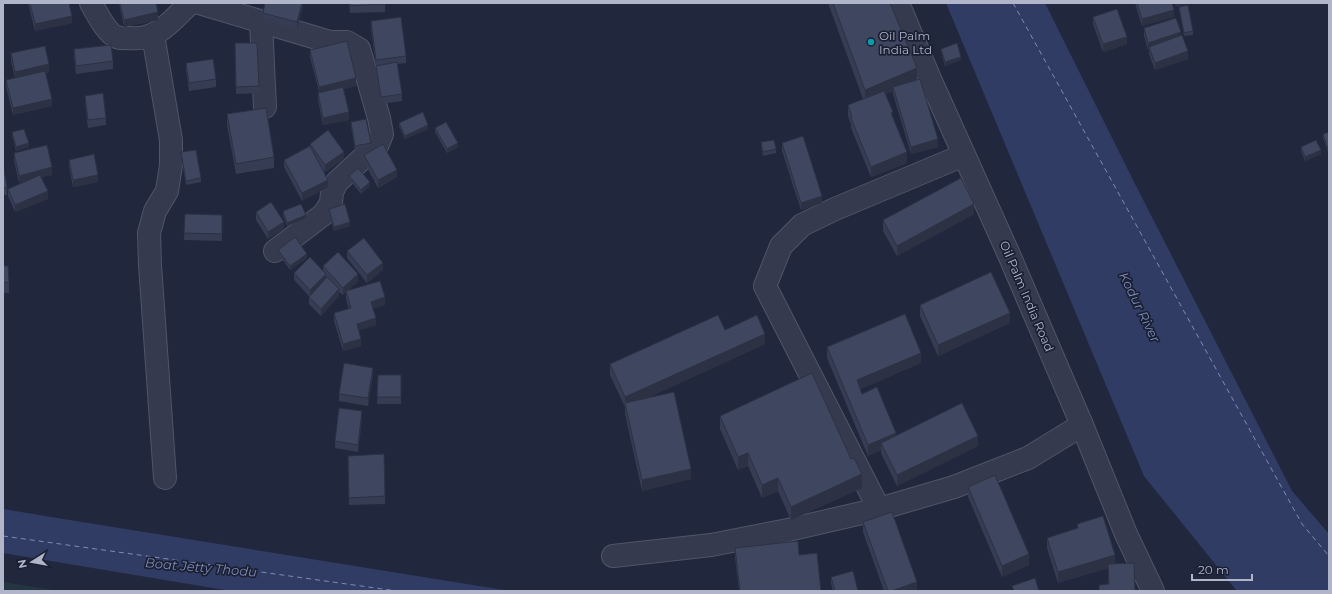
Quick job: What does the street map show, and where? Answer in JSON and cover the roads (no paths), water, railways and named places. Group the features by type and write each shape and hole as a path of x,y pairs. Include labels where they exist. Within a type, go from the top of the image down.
{"street":[{"path":"91,3 104,25 116,37 132,39 153,35 166,28 188,3"},
{"path":"199,3 330,42 347,42 359,49 382,134 378,144 337,182 332,192 331,204 324,214 275,251"},
{"name":"Oil Palm India Road","path":"898,3 930,79 1010,257 1082,425 1126,534 1153,591"},
{"path":"261,22 265,107"},
{"path":"153,35 171,140 171,165 167,190 155,211 149,233 150,273 165,478"},
{"path":"879,509 764,286 781,246 802,225 835,209 964,155"},
{"path":"613,556 711,545 788,530 879,509 954,488 1028,458 1082,425"}],"water":[{"name":"Kodur River","path":"946,3 1045,3 1134,182 1292,491 1329,534 1329,591 1237,591 1144,476"},
{"name":"Boat Jetty Thodu","path":"3,509 510,591 231,591 3,553"}],"place":[{"name":"Oil Palm India Ltd","path":"871,42"}]}
